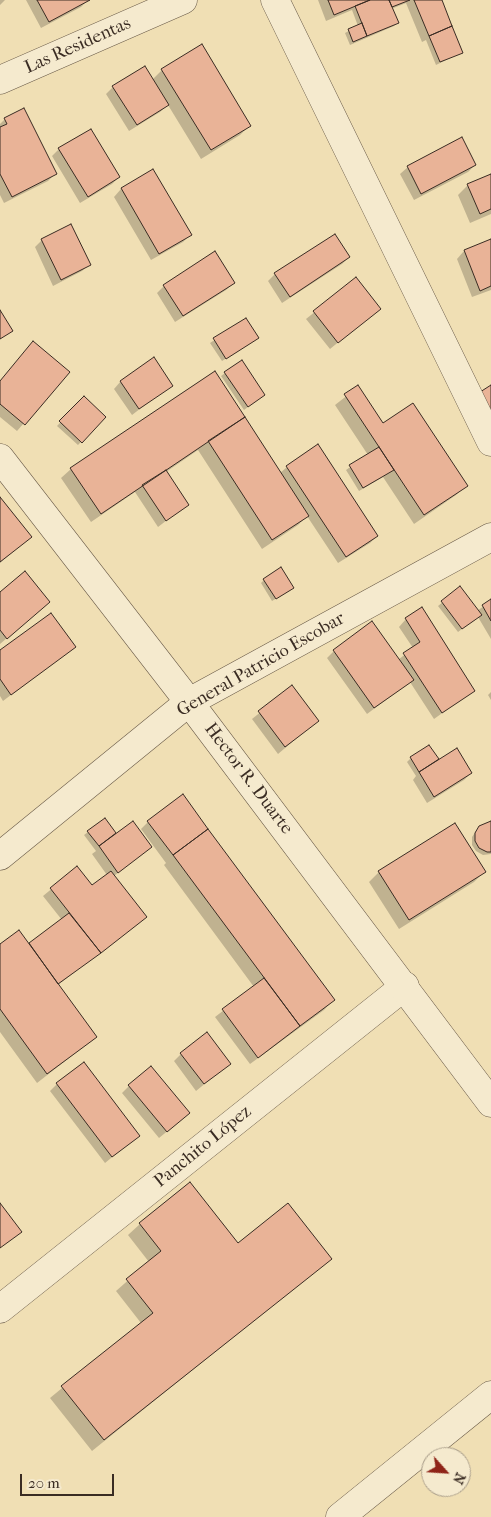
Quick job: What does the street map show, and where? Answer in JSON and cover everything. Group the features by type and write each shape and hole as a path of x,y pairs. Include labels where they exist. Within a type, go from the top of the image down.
{"street":[{"name":"Las Residentas","path":"0,80 183,0"},
{"path":"275,0 491,442"},
{"name":"Hector R. Duarte","path":"0,458 189,702 405,986 491,1103"},
{"name":"General Patricio Escobar","path":"0,856 189,702 491,537"},
{"name":"Panchito López","path":"0,1309 405,986"},
{"path":"340,1517 491,1395"}],"building":[{"path":"37,0 90,0 49,22"},
{"path":"328,0 370,0 334,15"},
{"path":"370,0 389,0 399,23 367,36 355,6"},
{"path":"389,0 410,0 392,7"},
{"path":"414,0 442,0 452,26 429,36"},
{"path":"362,23 367,36 353,42 348,29"},
{"path":"452,26 463,53 440,62 429,36"},
{"path":"202,44 251,126 211,150 161,69"},
{"path":"145,66 169,105 137,125 112,86"},
{"path":"24,108 57,174 12,197 0,174 0,127 7,124 4,118"},
{"path":"91,129 120,177 88,197 58,148"},
{"path":"462,137 476,165 421,194 407,166"},
{"path":"153,169 192,235 159,254 121,188"},
{"path":"491,174 491,209 480,214 467,184"},
{"path":"71,224 91,265 61,280 41,239"},
{"path":"335,234 350,257 290,297 274,273"},
{"path":"491,239 491,286 480,291 464,250"},
{"path":"215,251 235,283 183,316 163,285"},
{"path":"356,277 381,309 338,343 313,311"},
{"path":"0,310 13,331 0,339"},
{"path":"246,318 259,338 226,359 213,338"},
{"path":"33,341 70,372 25,425 0,404 0,381"},
{"path":"154,357 173,386 139,409 120,381"},
{"path":"242,360 265,395 248,407 224,372"},
{"path":"215,371 245,417 101,514 70,468"},
{"path":"358,385 383,423 413,403 468,486 424,515 344,394"},
{"path":"491,385 491,417 477,394"},
{"path":"84,396 106,417 82,443 59,421"},
{"path":"245,417 309,516 272,540 208,441"},
{"path":"318,444 378,536 346,557 286,466"},
{"path":"379,447 394,470 363,488 349,465"},
{"path":"166,470 189,505 166,521 142,485"},
{"path":"0,497 32,537 0,562"},
{"path":"281,567 294,588 276,599 263,579"},
{"path":"25,571 50,602 7,639 0,630 0,592"},
{"path":"460,586 482,615 462,629 441,601"},
{"path":"491,599 491,621 482,605"},
{"path":"422,607 475,691 442,713 403,653 420,642 405,618"},
{"path":"51,613 76,647 11,695 0,679 0,650"},
{"path":"372,621 414,680 374,708 333,650"},
{"path":"292,685 319,721 285,747 258,711"},
{"path":"429,745 439,759 419,772 410,757"},
{"path":"457,748 472,773 434,797 419,772"},
{"path":"183,794 208,829 173,855 147,821"},
{"path":"105,818 116,833 99,846 87,831"},
{"path":"133,821 152,847 118,873 99,846"},
{"path":"491,821 491,852 487,852 479,848 475,841 475,833 479,826"},
{"path":"455,823 486,872 409,920 378,871"},
{"path":"208,829 335,1000 300,1026 173,855"},
{"path":"77,866 92,885 111,871 147,917 101,953 50,888"},
{"path":"69,913 101,953 58,984 29,943"},
{"path":"19,930 97,1037 47,1074 0,1009 0,944"},
{"path":"264,978 300,1026 258,1058 222,1009"},
{"path":"207,1032 231,1064 204,1084 180,1053"},
{"path":"84,1062 140,1136 112,1157 56,1083"},
{"path":"151,1066 190,1113 167,1132 128,1085"},
{"path":"190,1182 238,1243 288,1203 332,1259 104,1440 61,1386 153,1313 126,1279 161,1251 139,1223"},
{"path":"0,1203 22,1232 0,1248"}]}
